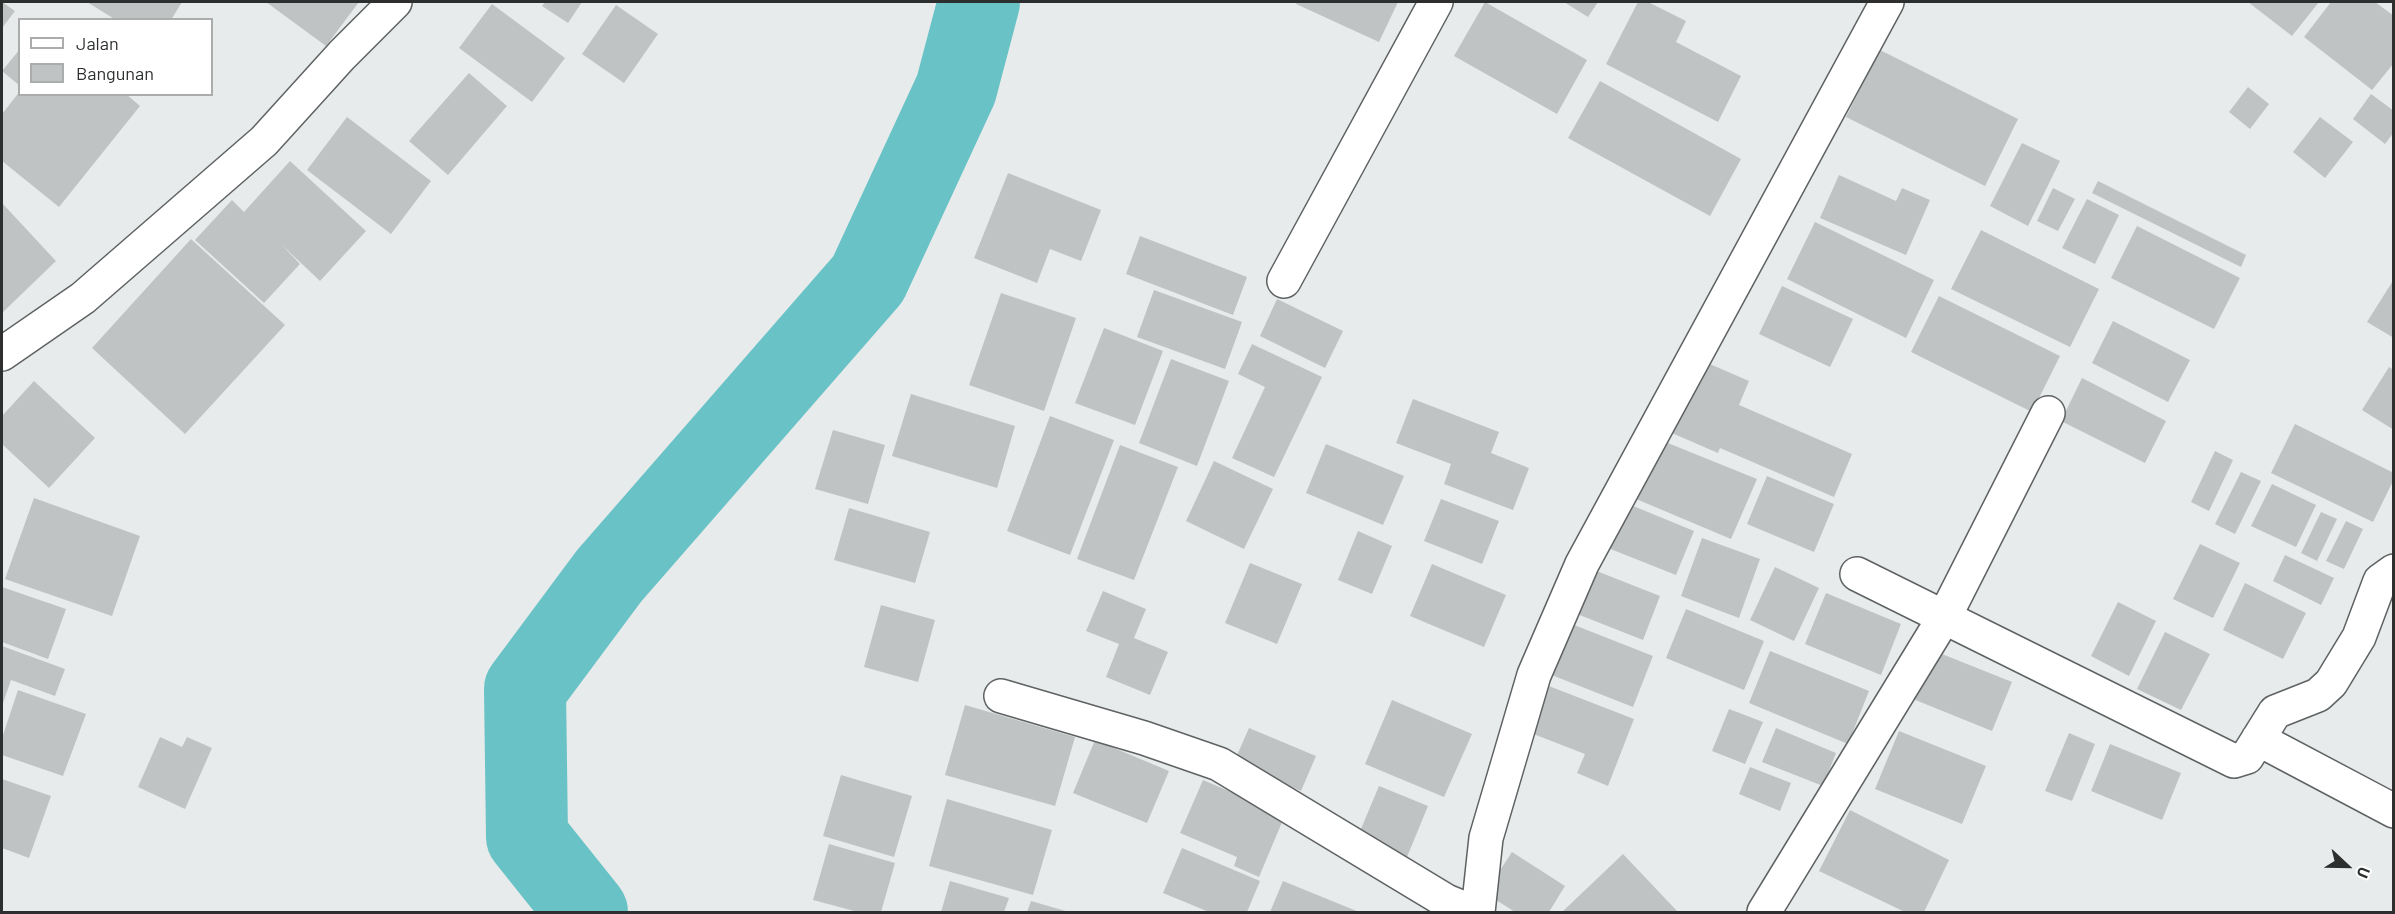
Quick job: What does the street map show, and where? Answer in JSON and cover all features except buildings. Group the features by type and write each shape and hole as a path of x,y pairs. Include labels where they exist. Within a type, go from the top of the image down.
{"street":[{"path":"2,354 83,298 264,141 342,55 395,2"},
{"path":"1284,282 1436,2"},
{"path":"1478,912 1486,838 1534,675 1582,564 1887,2"},
{"path":"1764,912 1945,616 2048,413"},
{"path":"1857,574 2234,761 2247,757 2275,712 2318,695 2331,683 2359,637 2380,581 2394,571"},
{"path":"1001,696 1144,738 1219,764 1446,901 1473,912"},
{"path":"2258,739 2394,812"}],"waterway":[{"path":"587,912 527,837 525,689 609,576 868,279 956,89 979,2"}]}
